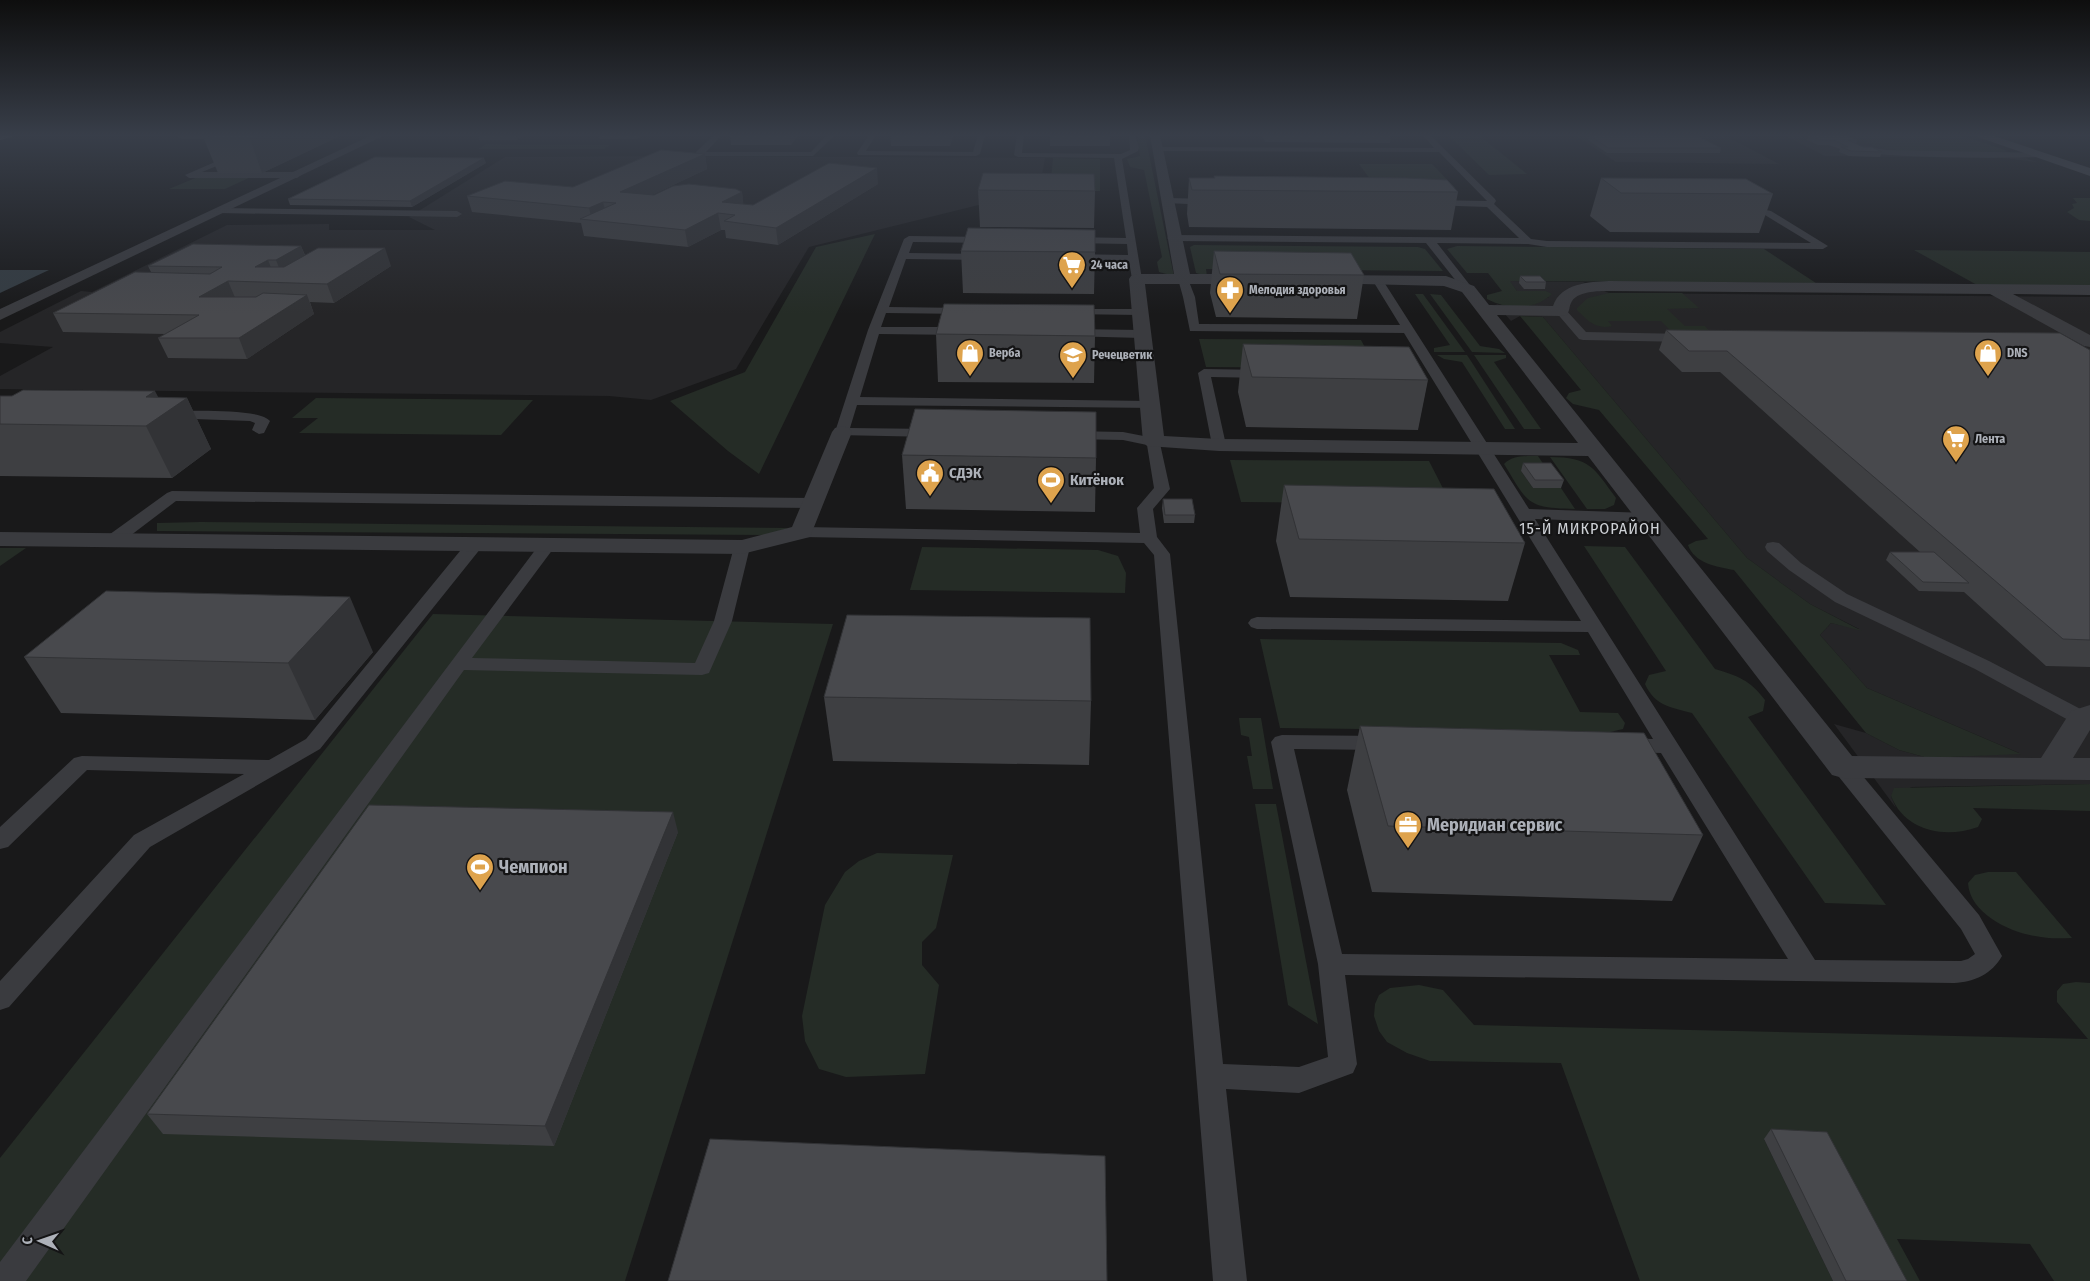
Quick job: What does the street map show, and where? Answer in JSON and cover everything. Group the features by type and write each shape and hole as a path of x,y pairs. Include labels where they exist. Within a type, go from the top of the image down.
{"street":[{"path":"0,314 255,195"},
{"path":"1167,195 1172,238 1183,279"},
{"path":"1270,280 1137,279 1154,442 1219,445 1596,450"},
{"path":"1310,280 1446,281 1468,289 1843,767 2090,769"},
{"path":"1486,310 1561,311 1560,304 1566,297 1576,291 1608,286 2090,290"},
{"path":"1993,290 2084,339"},
{"path":"0,539 742,547 802,532 842,432"},
{"path":"2051,768 2087,719"}],"lane":[{"path":"1124,195 1137,279"},
{"path":"1487,195 1492,200 1489,204"},
{"path":"1168,201 1226,202"},
{"path":"1425,204 1489,204 1528,241"},
{"path":"1172,238 1824,246 1768,213 1731,206"},
{"path":"221,211 457,214"},
{"path":"945,433 842,432 874,330 909,239 996,240"},
{"path":"1064,240 1131,241"},
{"path":"1429,240 1468,289"},
{"path":"903,256 994,257"},
{"path":"1054,257 1133,258"},
{"path":"1183,279 1189,297 1194,328 1408,329"},
{"path":"1378,281 1808,970"},
{"path":"882,310 980,311"},
{"path":"1561,311 1583,336 1696,338"},
{"path":"1056,312 1140,312"},
{"path":"874,330 976,331"},
{"path":"1056,332 1142,334"},
{"path":"2050,335 2084,339"},
{"path":"1219,445 1204,373 1282,374"},
{"path":"1418,375 1437,375"},
{"path":"851,401 1150,405"},
{"path":"158,415 252,416 263,421 259,430"},
{"path":"1054,435 1123,436 1154,442 1162,489 1145,508 1149,538 1162,554 1230,1281"},
{"path":"112,541 172,496 813,503"},
{"path":"1524,514 1648,518"},
{"path":"802,532 1149,538"},
{"path":"0,999 142,841 313,744 475,544"},
{"path":"6,1281 458,664 548,545"},
{"path":"458,664 702,669 723,622 742,547"},
{"path":"1773,547 1794,567 1818,585 1838,596 1882,620 1966,657 2087,719"},
{"path":"1257,623 1594,627"},
{"path":"1210,1076 1300,1080 1343,1064 1331,964 1282,742 1400,743"},
{"path":"1607,745 1668,746"},
{"path":"0,840 82,763 272,767"},
{"path":"1331,964 1964,972 1979,967 1989,956 1970,922 1843,767"}],"shaded area":[{"path":"445,195 1020,195 809,247 736,369 651,400 609,396 0,389 0,376 53,347 0,343 0,332 81,291 92,292 227,225 329,224 329,230 435,230 409,217"},
{"path":"1149,195 1157,195 1174,276 1159,272 1157,262 1162,257"},
{"path":"2073,198 2090,198 2090,221 2079,220 2067,212 2074,208 2072,204 2077,203"},
{"path":"875,234 759,474 728,451 670,401 745,372 816,247"},
{"path":"1194,245 1418,247 1425,249 1443,271 1206,269 1207,276 1196,273 1190,247"},
{"path":"1457,246 1764,249 1816,283 1510,281 1517,291 1546,291 1552,294 1537,304 1512,307 1487,299 1487,295 1502,291 1488,273 1467,273 1447,249"},
{"path":"1914,250 2090,252 2090,286 1977,285"},
{"path":"0,270 49,270 0,293"},
{"path":"1509,281 1583,282 1609,293 2090,297 2090,784 1912,787 1891,796 1896,808 1834,724 1866,733 1899,750 1928,758 2019,753 1867,688 1820,635 1831,623 1859,629 1810,604 1747,558 1543,317 1520,316 1511,321 1496,304 1514,308 1530,305 1549,297 1546,291 1517,291"},
{"path":"1609,293 1682,293 1699,308 1667,309 1685,326 1705,326 1710,332 1671,331 1661,321 1608,321 1612,326 1601,327 1589,321 1577,310 1588,298"},
{"path":"1415,294 1423,294 1465,352 1434,352 1434,348 1450,345"},
{"path":"1430,294 1441,295 1480,346 1499,349 1505,353 1472,352"},
{"path":"1520,316 1543,317 1747,558 1810,604 1862,631 1831,623 1820,635 1867,688 2021,754 1928,758 1899,750 1866,733 1734,570 1707,563 1695,556 1688,545 1696,541 1708,539 1599,410 1573,404 1566,398 1569,393 1581,390"},
{"path":"1199,339 1361,340 1376,368 1206,367"},
{"path":"1437,355 1467,355 1515,429 1505,429 1462,362 1444,359"},
{"path":"1474,355 1506,355 1506,358 1494,362 1541,429 1524,429"},
{"path":"316,398 533,400 501,435 299,433 318,418 292,418"},
{"path":"1524,456 1538,456 1548,471 1521,471 1533,488 1561,488 1575,509 1547,507 1530,501 1518,487 1504,464"},
{"path":"1550,457 1574,459 1590,466 1616,498 1614,505 1605,509 1587,509"},
{"path":"1230,460 1429,461 1451,504 1241,502"},
{"path":"157,523 788,528 768,535 157,531"},
{"path":"1584,546 1625,547 1715,669 1749,683 1765,700 1763,711 1748,717 1886,905 1825,903 1692,713 1664,704 1653,697 1645,684 1649,675 1666,671"},
{"path":"922,547 1098,550 1118,556 1126,573 1125,593 910,590"},
{"path":"0,548 26,548 0,566"},
{"name":"Чемпион","path":"433,614 833,624 625,1281 0,1281 0,1158"},
{"path":"1260,639 1561,643 1578,650 1580,655 1549,655 1580,712 1618,713 1625,723 1623,729 1610,732 1280,728"},
{"path":"1239,718 1261,718 1273,789 1253,789 1247,756 1252,756 1249,737 1241,735"},
{"path":"2090,784 2090,811 1973,808 1982,819 1978,827 1952,832 1939,832 1916,824 1897,808 1891,796 1894,788"},
{"path":"1255,804 1276,804 1318,1024 1288,1005"},
{"path":"877,853 953,855 936,928 922,942 922,965 939,985 925,1074 846,1077 819,1069 805,1041 802,1016 825,905 845,872 859,861"},
{"path":"1988,872 2016,872 2072,938 2045,938 2030,935 2018,932 1995,921 1976,905 1968,883 1975,875"},
{"path":"2076,982 2090,983 2090,1281 2054,1281 2030,1244 1897,1239 1920,1281 1893,1281 1764,1139 1833,1281 1640,1281 1561,1063 1430,1061 1407,1053 1387,1042 1379,1031 1374,1016 1375,1004 1379,995 1390,988 1419,985 1443,990 1474,1025 2088,1039 2057,1002 2057,991 2063,984"}],"building":[{"path":"297,195 421,195 410,201 288,199"},
{"path":"736,195 722,202 753,205 771,195 832,195 776,228 724,221 735,215 718,213 685,230 580,219 616,203 603,202 589,208 467,196"},
{"path":"968,228 1095,230 1095,252 961,251"},
{"path":"193,244 301,246 276,260 268,260 255,267 284,267 318,248 385,248 327,284 228,281 199,297 256,297 263,293 307,295 239,338 158,338 199,315 53,313 135,272 210,274 222,267 148,266"},
{"path":"1214,251 1351,253 1364,275 1220,274"},
{"path":"1520,276 1540,276 1546,282 1526,282"},
{"path":"944,304 1094,305 1095,336 936,334"},
{"name":"Лента","path":"1666,330 2060,333 2090,350 2090,640 2063,639 1727,351 1689,351"},
{"path":"1243,344 1409,347 1428,380 1252,377"},
{"path":"23,390 155,391 146,397 187,398 146,426 0,424 0,396 12,396"},
{"path":"915,409 1096,412 1096,458 902,455"},
{"path":"1523,463 1551,463 1564,480 1535,480"},
{"path":"1284,485 1494,489 1525,543 1299,539"},
{"path":"1163,499 1192,499 1195,515 1165,515"},
{"path":"1890,552 1934,552 1969,583 1923,582"},
{"path":"106,591 350,597 288,663 24,657"},
{"path":"847,615 1090,618 1091,701 824,697"},
{"path":"1360,726 1644,733 1703,835 1388,826"},
{"path":"369,805 673,812 545,1126 147,1114"},
{"path":"1771,1129 1827,1132 1907,1281 1846,1281"},
{"path":"710,1139 1105,1156 1107,1281 668,1281"}],"place":[{"name":"24 часа","path":"1072,289"},
{"name":"Мелодия здоровья","path":"1230,314"},
{"name":"Верба","path":"970,377"},
{"name":"DNS","path":"1988,377"},
{"name":"Речецветик","path":"1073,379"},
{"name":"Лента","path":"1956,463"},
{"name":"СДЭК","path":"930,497"},
{"name":"Китёнок","path":"1051,504"},
{"name":"Меридиан сервис","path":"1408,849"},
{"name":"Чемпион","path":"480,891"}],"district":[{"name":"15-Й МИКРОРАЙОН","path":"1590,528"}]}
